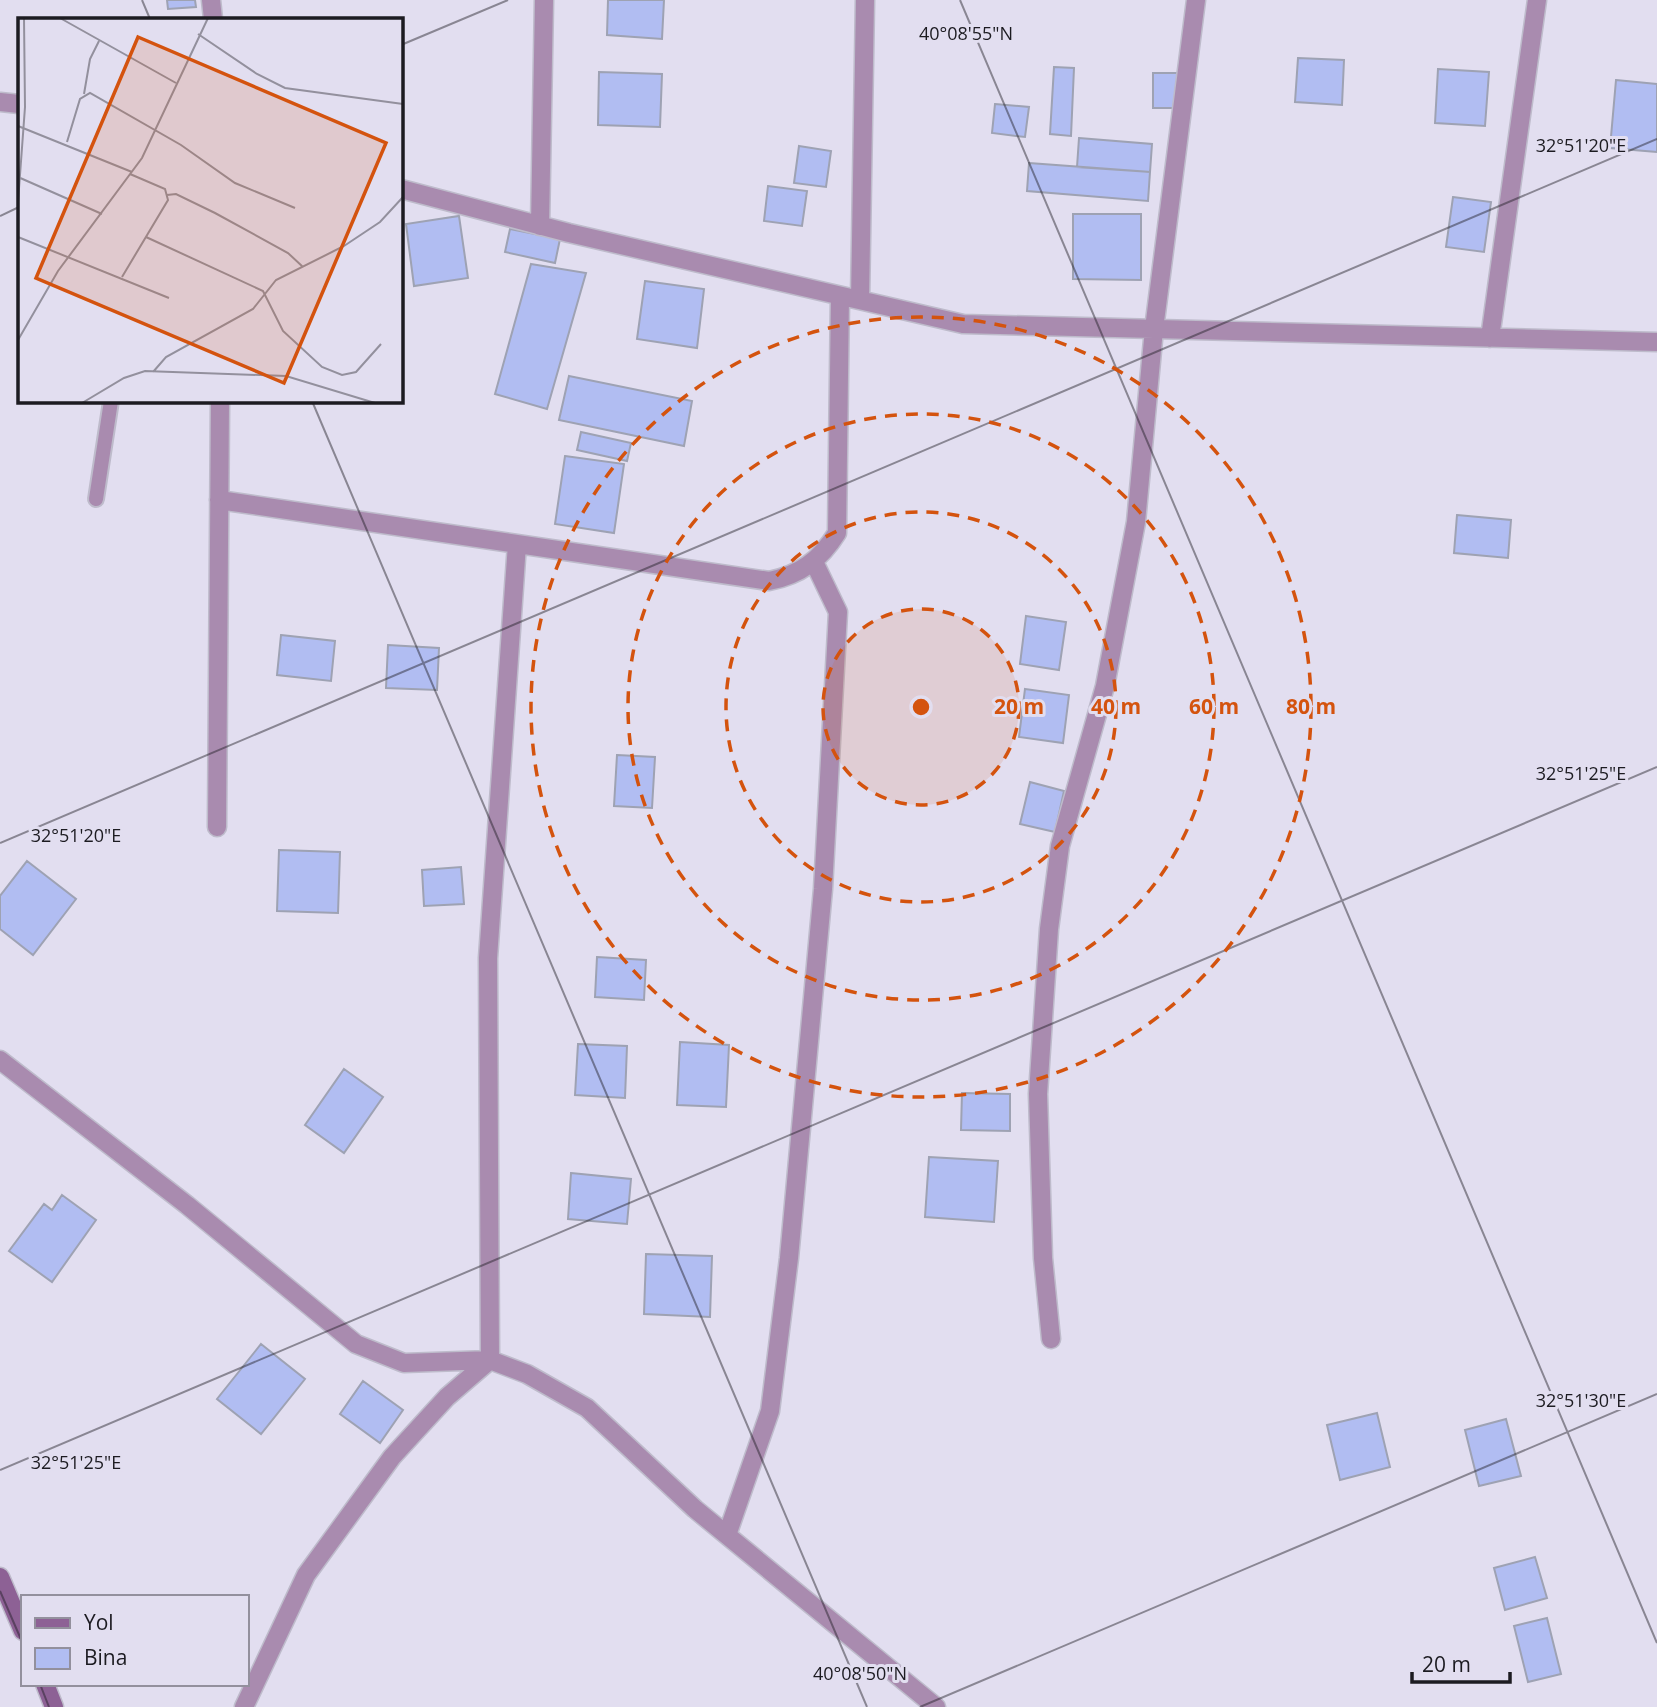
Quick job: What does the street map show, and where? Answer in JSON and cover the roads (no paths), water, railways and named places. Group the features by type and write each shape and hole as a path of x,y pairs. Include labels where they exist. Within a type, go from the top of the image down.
{"main road":[{"path":"0,1577 21,1626"},
{"path":"46,1686 54,1707"}],"street":[{"path":"211,0 213,18"},
{"path":"540,226 544,0"},
{"path":"860,300 865,0"},
{"path":"1051,1339 1043,1258 1038,1108 1041,1013 1049,929 1060,846 1105,686 1125,590 1147,426 1154,329 1196,0"},
{"path":"1490,338 1537,0"},
{"path":"0,102 18,104"},
{"path":"402,189 540,226 963,324 1657,342"},
{"path":"219,500 769,581 793,574 814,562 836,533 840,296"},
{"path":"217,827 220,402"},
{"path":"244,1707 306,1575 392,1457 447,1397 490,1360 488,958 517,544"},
{"path":"727,1535 770,1411 789,1258 824,889 838,612 814,562"},
{"path":"0,1060 187,1205 356,1344 404,1363 490,1360 527,1374 587,1408 727,1535 936,1707"}],"lane":[{"path":"96,499 111,402"}]}
